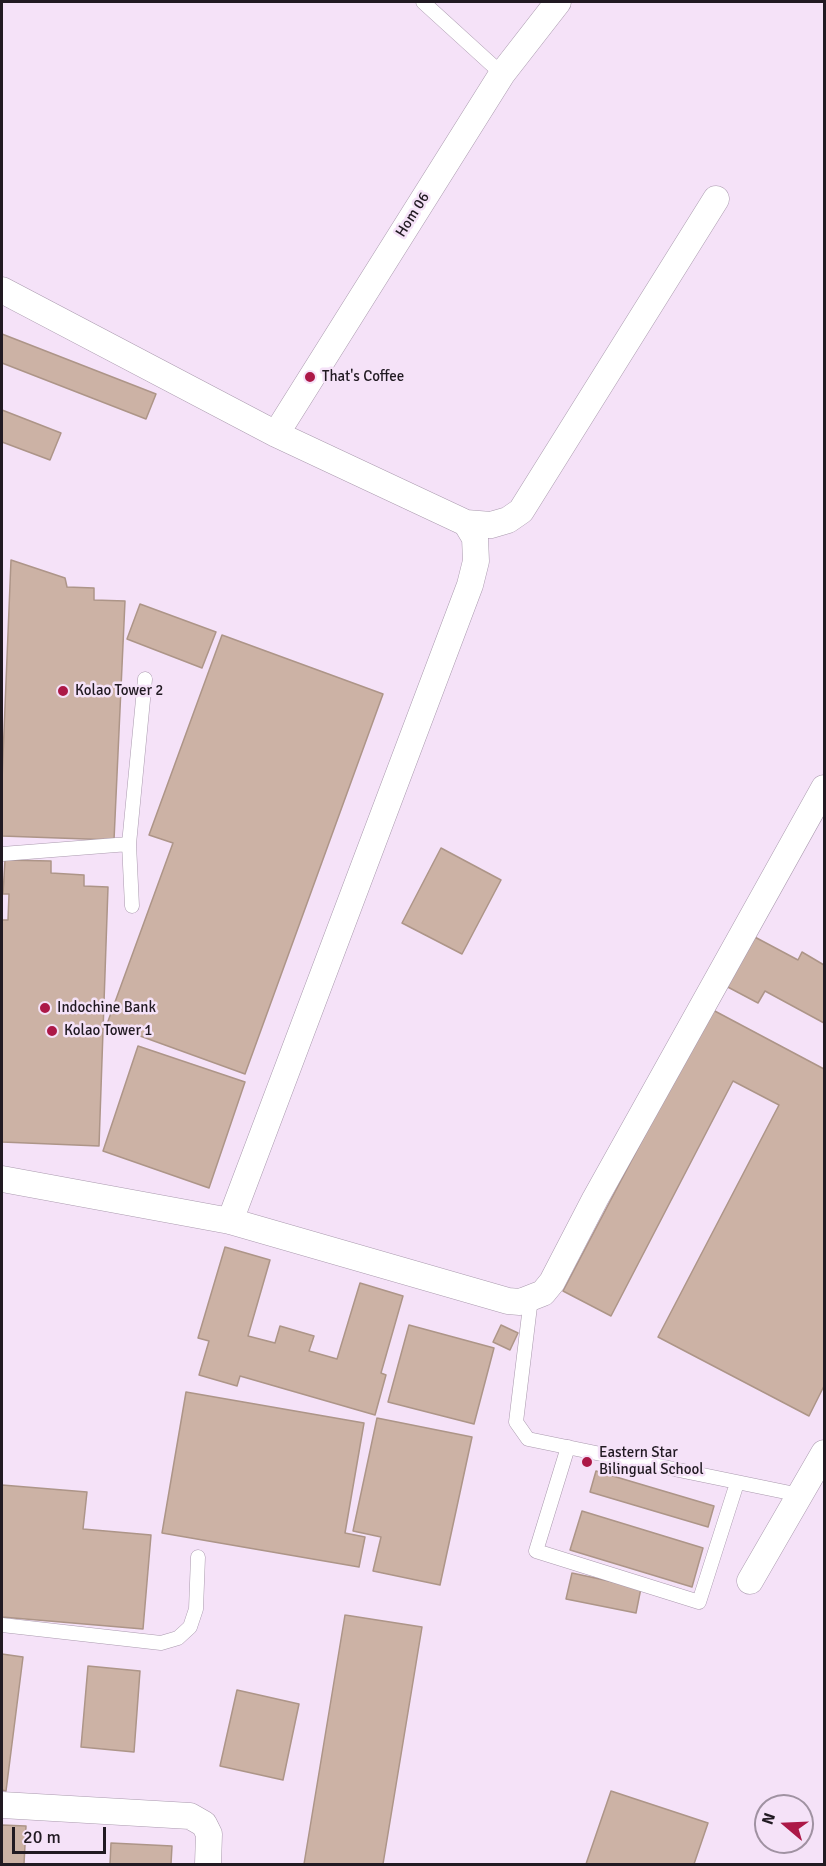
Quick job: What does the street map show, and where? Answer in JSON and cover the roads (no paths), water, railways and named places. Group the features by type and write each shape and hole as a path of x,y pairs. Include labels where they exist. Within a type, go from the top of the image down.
{"street":[{"name":"Hom 06","path":"276,434 502,74 558,2"},
{"path":"2,290 276,434 466,523 491,525 508,520 521,511 716,199"},
{"path":"230,1221 470,585 476,561 475,538 466,523"},
{"path":"2,1179 230,1221 508,1301 520,1302 543,1293 552,1282 595,1199 825,788"},
{"path":"750,1581 825,1453"},
{"path":"2,1805 190,1816 204,1824 209,1834 208,1864"}],"lane":[{"path":"423,2 502,74"},
{"path":"132,906 129,844 145,679"},
{"path":"2,854 129,844"},
{"path":"531,1298 516,1422 528,1439 800,1495"},
{"path":"568,1447 536,1551 699,1602 737,1483"},
{"path":"2,1625 161,1643 178,1638 190,1628 196,1609 198,1557"}],"place":[{"name":"That's Coffee","path":"310,377"},
{"name":"Kolao Tower 2","path":"63,691"},
{"name":"Indochine Bank","path":"45,1008"},
{"name":"Kolao Tower 1","path":"52,1031"},
{"name":"Eastern Star Bilingual School","path":"587,1462"}]}
